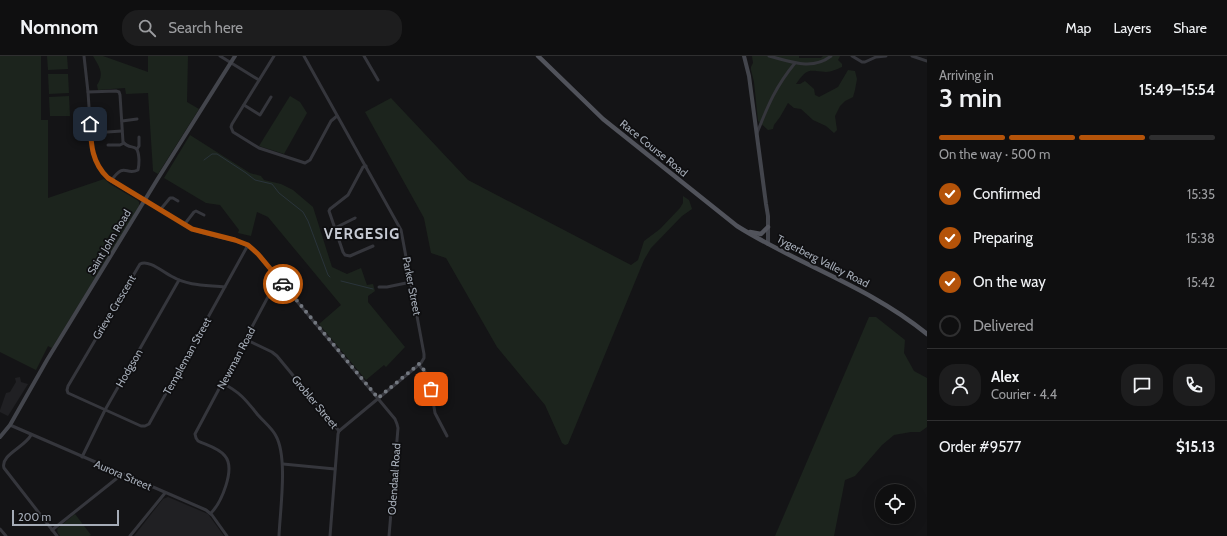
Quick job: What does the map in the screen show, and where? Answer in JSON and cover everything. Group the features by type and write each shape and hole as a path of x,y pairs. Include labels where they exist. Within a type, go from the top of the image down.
{"main road":[{"name":"Saint John Road","path":"0,437 10,425 47,360 234,56"},
{"name":"Race Course Road","path":"538,56 603,119 724,216 742,229 768,244"},
{"name":"Tygerberg Valley Road","path":"744,56 749,76 767,210 768,244 880,301 927,334"},
{"path":"742,229 759,234 764,232 768,227"}],"street":[{"path":"84,56 91,142 94,156 100,168 111,181 196,231 235,240 248,245 258,254 378,398"},
{"path":"220,56 259,80"},
{"path":"274,56 232,124 231,128 233,132 259,148 303,163 310,160 332,121 337,116"},
{"name":"Parker Street","path":"304,56 401,230 424,354 423,360 419,364"},
{"path":"364,56 378,80"},
{"path":"769,56 795,63 808,64 820,63 831,56"},
{"path":"852,56 862,62 886,56"},
{"path":"912,56 927,61"},
{"path":"757,134 773,94 795,63"},
{"path":"88,92 117,91 120,93 124,143"},
{"path":"257,120 272,97"},
{"path":"244,105 260,115"},
{"path":"122,121 137,120"},
{"path":"107,132 122,131"},
{"path":"111,181 120,170 138,170 139,165 137,149 139,146 139,137"},
{"path":"108,145 124,143 137,149"},
{"path":"366,166 349,194 330,210 343,252 347,256 373,246"},
{"path":"160,210 170,198 178,201"},
{"path":"184,225 194,212 196,211 204,215"},
{"path":"335,228 355,218"},
{"name":"Templeman Street","path":"105,410 142,426 149,424 248,245"},
{"name":"Grieve Crescent","path":"105,410 69,394 66,390 140,264 144,262 149,263 179,280 193,284 225,287"},
{"name":"Newman Road","path":"211,513 226,486 229,463 221,452 198,441 196,438 196,432 278,278"},
{"name":"Hodgson","path":"82,457 105,410 179,280"},
{"path":"379,287 387,287 411,282"},
{"name":"Grobler Street","path":"245,339 277,356 339,431 330,536"},
{"path":"339,431 419,364 429,377 436,413 447,436"},
{"path":"222,383 233,388 242,396 274,434 279,445 283,464 279,536"},
{"name":"Odendaal Road","path":"378,398 397,422 398,428 389,536"},
{"name":"Aurora Street","path":"10,425 202,508 211,513 227,536"},
{"path":"31,435 28,440 6,458 3,465 57,536"},
{"path":"283,464 335,469"},
{"path":"52,530 121,474"},
{"path":"130,536 165,493"},
{"path":"0,529 6,536"}],"shaded area":[{"path":"0,56 41,56 41,120 48,120 48,198 104,179 139,202 139,206 52,348 48,346 36,370 0,352"},
{"path":"47,56 67,56 68,69 48,70"},
{"path":"93,56 103,56 148,72 148,56 188,56 187,102 199,109 158,174 153,171 148,93 126,94 125,88 98,90 97,85 101,74"},
{"path":"752,56 799,56 799,58 821,58 823,56 840,56 838,60 842,64 842,67 828,72 806,72 796,84 800,84 805,81 814,89 815,95 819,97 838,87 848,70 855,71 857,79 853,97 845,101 840,106 835,116 837,130 834,133 826,126 813,120 801,109 794,108 788,103 773,129 768,130 758,121 754,82 751,70 753,63"},
{"path":"48,74 68,74 69,93 49,94"},
{"path":"69,96 70,116 50,116 49,97"},
{"path":"290,96 300,102 307,113 284,154 259,146"},
{"path":"391,98 468,180 631,265 638,260 644,241 660,229 680,208 683,203 683,196 689,200 692,209 682,216 651,248 644,260 568,444 565,445 562,443 545,405 497,347 446,258 431,253 424,218 365,112"},
{"path":"190,135 250,173 261,176 264,180 281,184 293,190 313,207 332,267 347,274 361,268 367,285 373,284 375,291 368,296 368,302 405,347 386,367 384,365 366,380 319,324 341,305 268,217 257,212 251,236 238,233 239,230 220,205 206,203 164,178"},
{"path":"869,317 876,317 905,340 904,353 914,371 927,378 927,427 920,432 894,435 882,445 855,476 845,480 834,536 775,536"},
{"path":"20,377 21,382 28,384 8,416 0,412 0,410 6,393 10,392 16,382 15,378"},
{"path":"168,497 208,514 224,536 134,536 163,499"},
{"path":"75,514 91,535 60,536 57,531 58,528"}],"waterway":[{"path":"204,160 212,154 217,154 255,180 272,184 279,193 303,212 330,277"},
{"path":"341,281 373,289"}],"way so far":[{"path":"283,284 378,398 419,364 429,377 431,389"}],"district":[{"name":"VERGESIG","path":"362,234"}],"route":[{"path":"90,124 95,160 111,181 198,232 235,240 248,245 258,254 283,284"}]}
